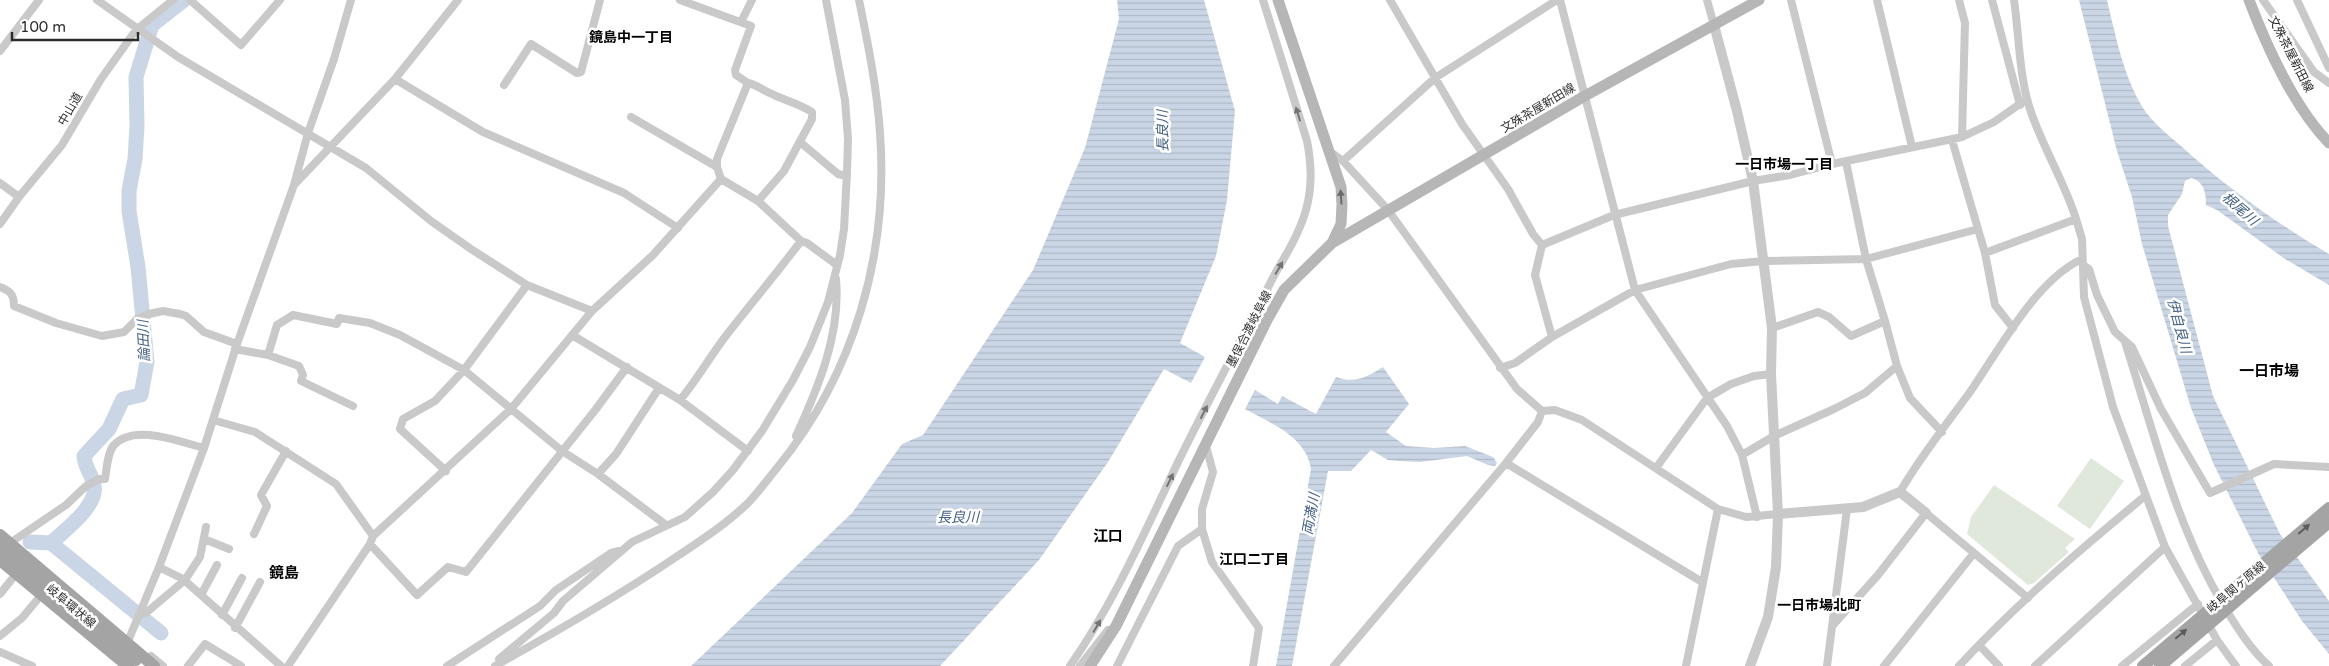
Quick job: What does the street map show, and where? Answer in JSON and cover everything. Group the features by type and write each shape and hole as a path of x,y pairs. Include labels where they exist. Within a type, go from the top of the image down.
{"main road":[{"name":"墨俣合渡岐阜線","path":"1090,666 1116,626 1267,320 1284,290 1332,242 1340,224 1341,188 1278,0"},
{"name":"文殊茶屋新田線","path":"1332,242 1583,97 1759,0"},
{"name":"文殊茶屋新田線","path":"2249,0 2274,57 2293,93 2311,121 2329,143"},
{"name":"岐阜関ヶ原線","path":"2143,666 2329,508"},
{"name":"岐阜関ヶ原線","path":"2160,666 2329,522"},
{"path":"3,541 128,642 154,666"},
{"name":"岐阜環状線","path":"3,541 143,666"},
{"name":"岐阜環状線","path":"0,560 128,666"},
{"path":"0,570 117,666"}],"street":[{"path":"0,51 38,0"},
{"path":"97,0 136,30 178,57 366,168 431,221 528,285 592,311"},
{"name":"中山道","path":"0,224 19,197 62,145 101,79 136,30 173,0"},
{"path":"190,0 241,45 280,0"},
{"path":"117,666 159,567 204,448 236,346 294,185 308,133 352,0"},
{"path":"294,185 395,79 458,0"},
{"path":"504,85 531,44 577,74 581,72 600,0"},
{"path":"680,0 751,26 735,70 736,75 748,83 800,104 812,112 812,120 784,171 758,201"},
{"path":"741,22 752,0"},
{"path":"493,666 554,613 563,601 632,542 685,517 713,492 748,451 788,389 806,355 828,302 836,269 844,229 847,176 848,140 844,100 826,0"},
{"path":"493,666 641,580 717,530 748,503 788,455 831,389 852,340 870,277 878,231 882,183 876,89 859,0"},
{"path":"1070,666 1094,632 1114,596 1182,456 1276,272 1292,245 1304,215 1312,182 1312,164 1307,141 1263,0"},
{"path":"1390,0 1462,124 1508,189 1533,234 1542,245"},
{"path":"1343,161 1434,78 1558,0 1635,290 1727,426 1742,455 1757,517"},
{"path":"1707,0 1737,111 1753,181 1772,328 1771,374 1778,514 1776,567 1768,617 1750,666"},
{"path":"1791,0 1832,164"},
{"path":"1877,0 1912,147"},
{"path":"1959,0 1965,23 1962,137"},
{"path":"1992,0 2020,105"},
{"path":"2014,0 2027,99 2046,150 2069,196 2082,239 2084,297 2089,322 2113,407 2165,547 2217,640 2236,666"},
{"path":"2263,0 2314,72 2329,83"},
{"path":"2297,0 2329,68"},
{"path":"395,79 483,132 624,194 678,228"},
{"path":"748,83 717,159 717,167 721,179 758,201 801,241 808,243 836,269 837,288 833,323 824,370 819,387 788,455"},
{"path":"1542,245 1614,215 1753,181 1790,175 1832,164 1962,137 1994,122 2027,99"},
{"path":"630,117 717,167"},
{"path":"1952,140 1985,253 1995,305 2013,328"},
{"path":"800,142 838,174 847,176"},
{"path":"1329,151 1343,161 1388,210 1500,368 1517,389 1542,411 1555,410 1582,420 1718,509 1736,516 1757,517 1848,509 1876,503 1900,492 2013,328 2048,283 2066,266 2082,262"},
{"path":"1846,162 1866,259 1897,366 1910,398 1942,432"},
{"path":"288,666 372,540 511,410 592,311 653,255 721,179"},
{"path":"0,184 19,197"},
{"path":"1985,253 2076,219"},
{"path":"1500,368 1515,363 1552,337 1635,290 1731,264 1764,261 1866,259 1978,229"},
{"path":"680,400 697,380 724,338 765,289 801,241"},
{"path":"1542,245 1536,276 1552,337"},
{"path":"2082,262 2089,269 2097,295 2115,332 2132,347 2161,409 2210,493 2274,464 2329,467"},
{"path":"446,471 400,429 403,419 436,401 464,370 528,285"},
{"path":"0,287 11,292 14,298 14,306 56,323 102,336 124,332 137,319 149,314 163,311 186,316 204,332 236,346 298,366 303,375 301,381 353,406"},
{"path":"1772,328 1818,312 1829,317 1851,336 1885,322"},
{"path":"268,355 276,327 293,315 337,324 339,318 370,323 392,332 464,370 562,451 598,474 666,525"},
{"path":"572,335 680,400 748,451"},
{"path":"2124,341 2188,538 2216,593 2242,635 2269,666"},
{"path":"1742,455 1774,436 1865,393 1897,366"},
{"path":"213,420 255,432 286,450 336,484 372,540 417,594 448,567 466,572 627,367"},
{"path":"1656,468 1707,398 1731,384 1754,376 1771,374"},
{"path":"598,474 616,454 659,388"},
{"path":"1334,666 1506,463 1538,422 1542,411"},
{"path":"3,541 66,505 86,486 99,479 106,479 113,446 122,439 154,434 204,448"},
{"path":"1206,446 1213,472 1202,508 1202,529 1212,562 1259,628 1253,666"},
{"path":"254,534 267,506 261,495 286,450"},
{"path":"1506,463 1702,582"},
{"path":"1900,492 2028,598"},
{"path":"1959,666 2028,598 2099,534 2145,496"},
{"path":"1687,666 1702,582 1718,509"},
{"path":"1827,666 1848,509"},
{"path":"1833,623 1833,625 1878,575 1926,513"},
{"path":"140,613 147,612 185,580 200,556 206,526"},
{"path":"1116,666 1178,546 1202,529"},
{"path":"204,539 229,549"},
{"path":"2035,666 2165,547"},
{"path":"447,666 540,606 556,590 611,553 623,550"},
{"path":"1884,666 1974,554"},
{"path":"201,595 217,565"},
{"path":"159,567 185,580 235,628 248,635 280,666"},
{"path":"222,615 242,578"},
{"path":"0,594 12,579"},
{"path":"235,628 260,582"},
{"path":"0,636 22,618 37,600"},
{"path":"2122,666 2198,604"},
{"path":"1080,666 1107,631 1116,626"},
{"path":"2184,666 2217,640"},
{"path":"128,642 163,666"},
{"path":"188,666 205,644 241,666"},
{"path":"1979,645 1999,666"},
{"path":"0,652 32,666"}],"shaded area":[{"path":"2091,458 2124,481 2090,529 2057,506"},
{"path":"1994,485 2075,539 2065,548 2069,552 2034,583 2028,585 1967,534 1971,517"}],"water":[{"name":"長良川","path":"1117,0 1204,0 1235,111 1227,200 1216,256 1180,343 1205,357 1191,383 1164,369 1108,462 1039,560 940,666 691,666 852,513 902,444 923,435 1033,270 1085,148 1119,19"},
{"path":"2079,0 2107,0 2121,56 2130,82 2143,108 2156,123 2234,190 2290,230 2329,254 2329,285 2285,259 2217,210 2206,205 2203,188 2199,182 2191,178 2185,181 2182,194 2168,215 2168,226 2213,396 2280,534 2329,601 2329,654 2302,621 2258,553 2214,465 2191,408 2142,244 2132,197 2117,151"},
{"name":"両満川","path":"1383,367 1409,404 1386,432 1406,446 1434,448 1465,446 1493,457 1497,463 1495,466 1488,465 1467,456 1420,462 1388,460 1371,450 1351,471 1328,471 1292,666 1276,666 1311,469 1308,458 1295,439 1276,425 1245,409 1255,390 1278,404 1282,396 1316,414 1336,377 1355,380 1372,374"}],"waterway":[{"name":"論田川","path":"51,543 72,525 91,501 94,485 84,456 109,429 123,399 141,395 147,362 138,267 129,211 129,191 135,159 137,126 136,77 152,25 184,0"},
{"path":"30,542 51,543"},
{"name":"論田川","path":"51,543 161,633"}],"district":[{"name":"鏡島中一丁目","path":"631,37"},
{"name":"一日市場一丁目","path":"1784,164"},
{"name":"一日市場","path":"2269,371"},
{"name":"江口","path":"1108,536"},
{"name":"江口二丁目","path":"1254,559"},
{"name":"鏡島","path":"284,573"},
{"name":"一日市場北町","path":"1819,605"}],"water label":[{"name":"根尾川","path":"2240,209"},
{"name":"伊自良川","path":"2179,326"}]}
